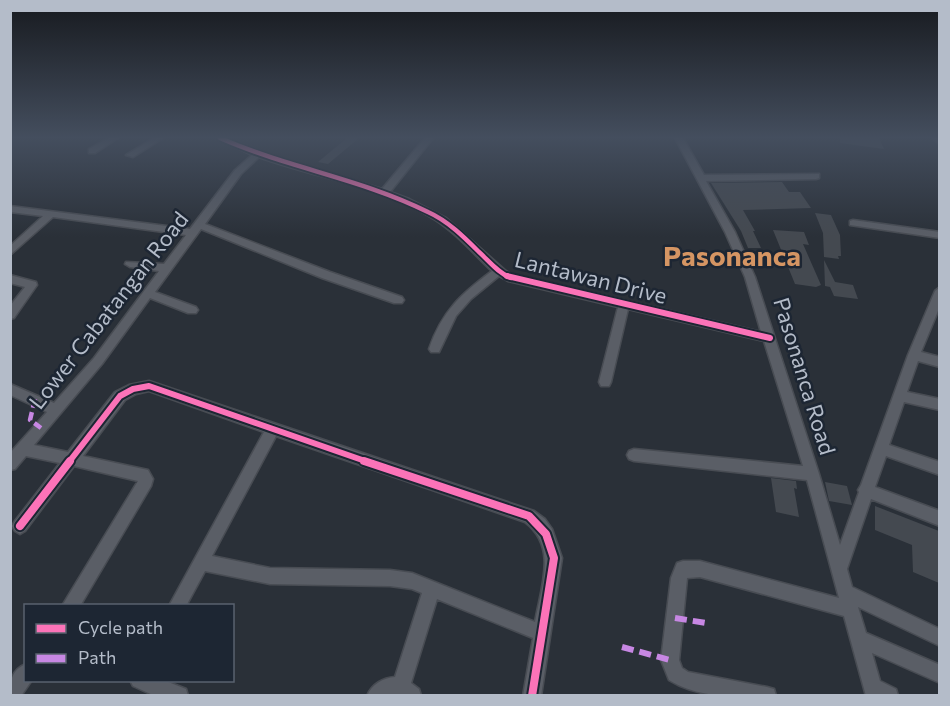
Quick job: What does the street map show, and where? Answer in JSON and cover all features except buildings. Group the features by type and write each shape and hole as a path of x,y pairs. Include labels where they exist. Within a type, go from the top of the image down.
{"street":[{"name":"Lower Cabatangan Road","path":"10,464 98,361 239,171"},
{"name":"Lantawan Drive","path":"311,171 421,208 444,222 476,248 498,272 508,277 770,338"},
{"path":"384,194 403,171"},
{"name":"Pasonanca Road","path":"696,171 745,264 812,474 860,639 879,693"},
{"path":"700,178 816,176"},
{"path":"10,209 197,229 398,300"},
{"path":"10,252 52,213"},
{"path":"853,223 939,235"},
{"path":"130,264 168,268"},
{"path":"435,348 441,330 461,299 498,272"},
{"path":"10,279 32,285 10,315"},
{"path":"839,570 865,490 939,291"},
{"path":"150,294 192,310"},
{"path":"605,382 624,304"},
{"path":"914,355 939,362"},
{"path":"20,526 120,396 133,389 149,386 530,516 541,523 549,536 554,558 552,582 541,633 532,696"},
{"path":"10,389 56,410"},
{"path":"901,396 939,405"},
{"path":"178,604 273,429"},
{"path":"881,448 939,469"},
{"path":"22,449 143,475 146,479 144,486 71,604"},
{"path":"634,454 812,474"},
{"path":"865,490 939,519"},
{"path":"202,562 270,576 390,578 412,581 541,633"},
{"path":"767,696 685,680 675,674 670,660 679,578 683,569 700,569 848,600 939,638"},
{"path":"376,696 386,686 407,691 432,589"},
{"path":"860,639 939,674"},
{"path":"10,695 24,676"},
{"path":"142,682 179,696"}],"marked path":[{"path":"35,399 30,420 41,428"},
{"path":"675,618 706,623"},
{"path":"622,647 670,660"}],"cycle path":[{"path":"312,171 380,191 431,213 454,228 494,267 508,277 770,338"},
{"path":"20,526 120,396 133,389 149,386 529,516 535,520 546,534 554,558 532,696"}],"district":[{"name":"Pasonanca","path":"732,255"}]}
